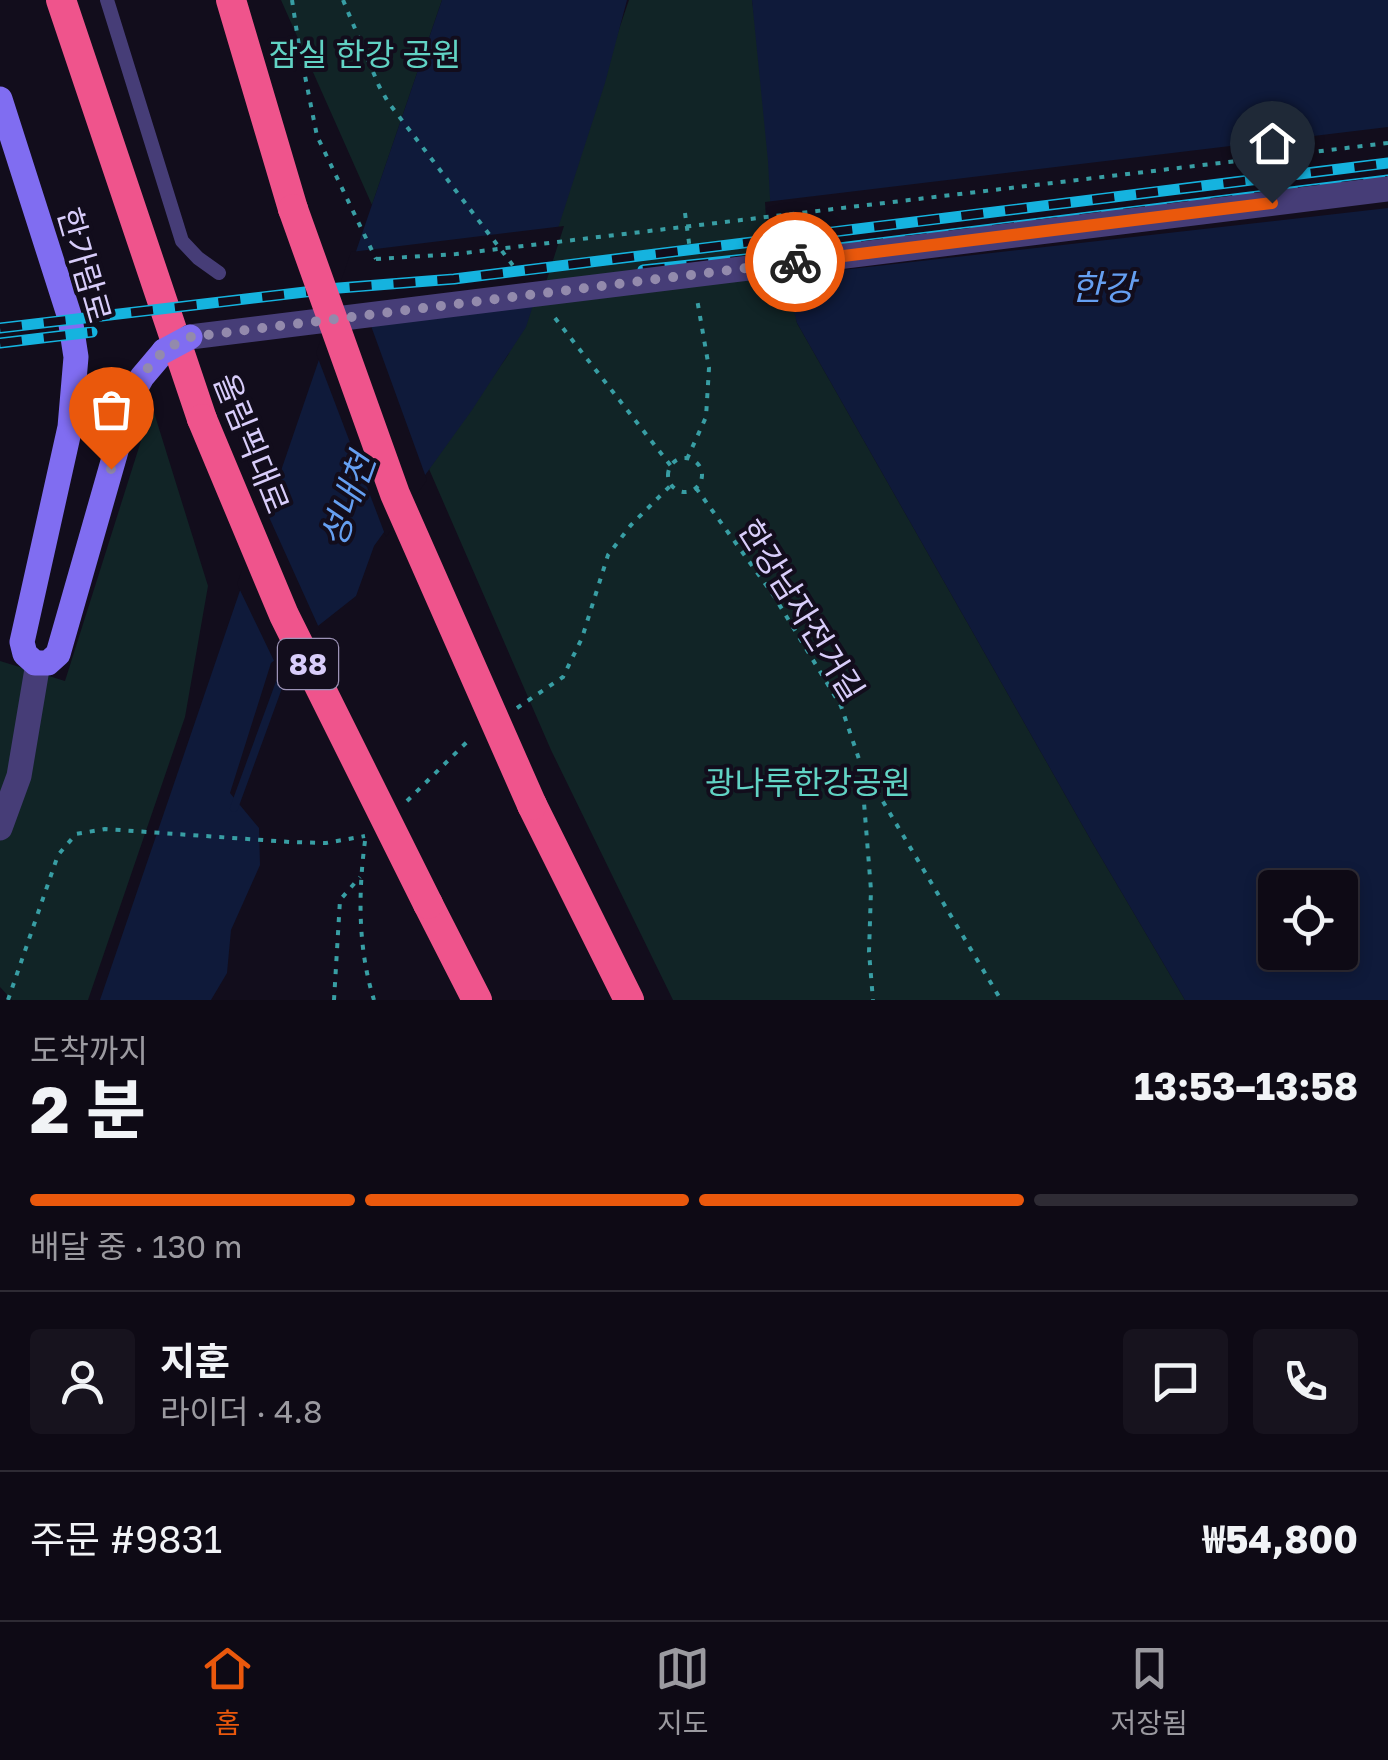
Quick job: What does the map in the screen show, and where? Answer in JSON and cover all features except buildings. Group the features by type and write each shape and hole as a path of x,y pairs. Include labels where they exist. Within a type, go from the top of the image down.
{"highway":[{"name":"올림픽대로","path":"61,0 202,418 284,615 476,1000"},
{"path":"231,0 293,209 395,494 532,805 629,1000"}],"main road":[{"name":"한가람로","path":"0,99 70,318 76,358 70,426 22,642 28,659 38,663"},
{"path":"38,663 48,662 58,654 132,395 164,351 190,337"}],"street":[{"path":"190,337 1388,189"},
{"path":"0,828 19,776 38,663"}],"lane":[{"path":"106,0 182,241 219,273"}],"path":[{"path":"292,0 317,136 376,259 456,254 1388,142"},
{"path":"343,0 388,102 518,272"},
{"path":"687,226 685,213 692,266"},
{"path":"687,458 706,417 709,368 698,300"},
{"path":"554,318 671,466"},
{"path":"687,458 700,468 702,479 696,488 686,492 675,489 668,476 671,466 687,458"},
{"name":"한강남자전거길","path":"696,488 774,596 841,706 861,765 871,890 869,952 874,1000"},
{"path":"861,765 1001,1000"},
{"path":"8,1000 58,854 76,834 105,829 290,842"},
{"path":"366,836 360,877 365,972 374,1000"},
{"path":"334,1000 340,900 360,877"}],"green space":[{"name":"잠실 한강 공원","path":"281,0 442,0 372,205"},
{"name":"광나루한강공원","path":"629,0 752,0 797,323 1185,1000 673,1000 551,750 429,469 508,355"},
{"path":"152,406 208,586 185,717 88,1000 12,1000 0,987 0,661 65,681"}],"water":[{"name":"성내천","path":"442,0 627,0 605,83 526,327 374,546 356,596 271,663 230,793 259,828 260,865 231,930 227,973 211,1000 100,1000"},
{"name":"한강","path":"752,0 1388,0 1388,1000 1185,1000 797,323 771,217"}],"pier":[{"path":"1388,127 1388,208 780,277 766,218 765,202"},
{"path":"564,226 539,304 370,323 427,480 386,537 316,353 351,252"},
{"path":"264,506 320,630 276,665 237,584"}],"waterway":[{"name":"성내천","path":"234,808 291,652"}],"railway":[{"path":"0,328 339,288 454,279 1388,163"},
{"path":"643,270 1388,180"},
{"path":"0,343 92,332"}],"way so far":[{"path":"111,469 132,395 142,377 164,351 190,337 795,262"}],"route":[{"path":"795,262 1272,203"}]}
